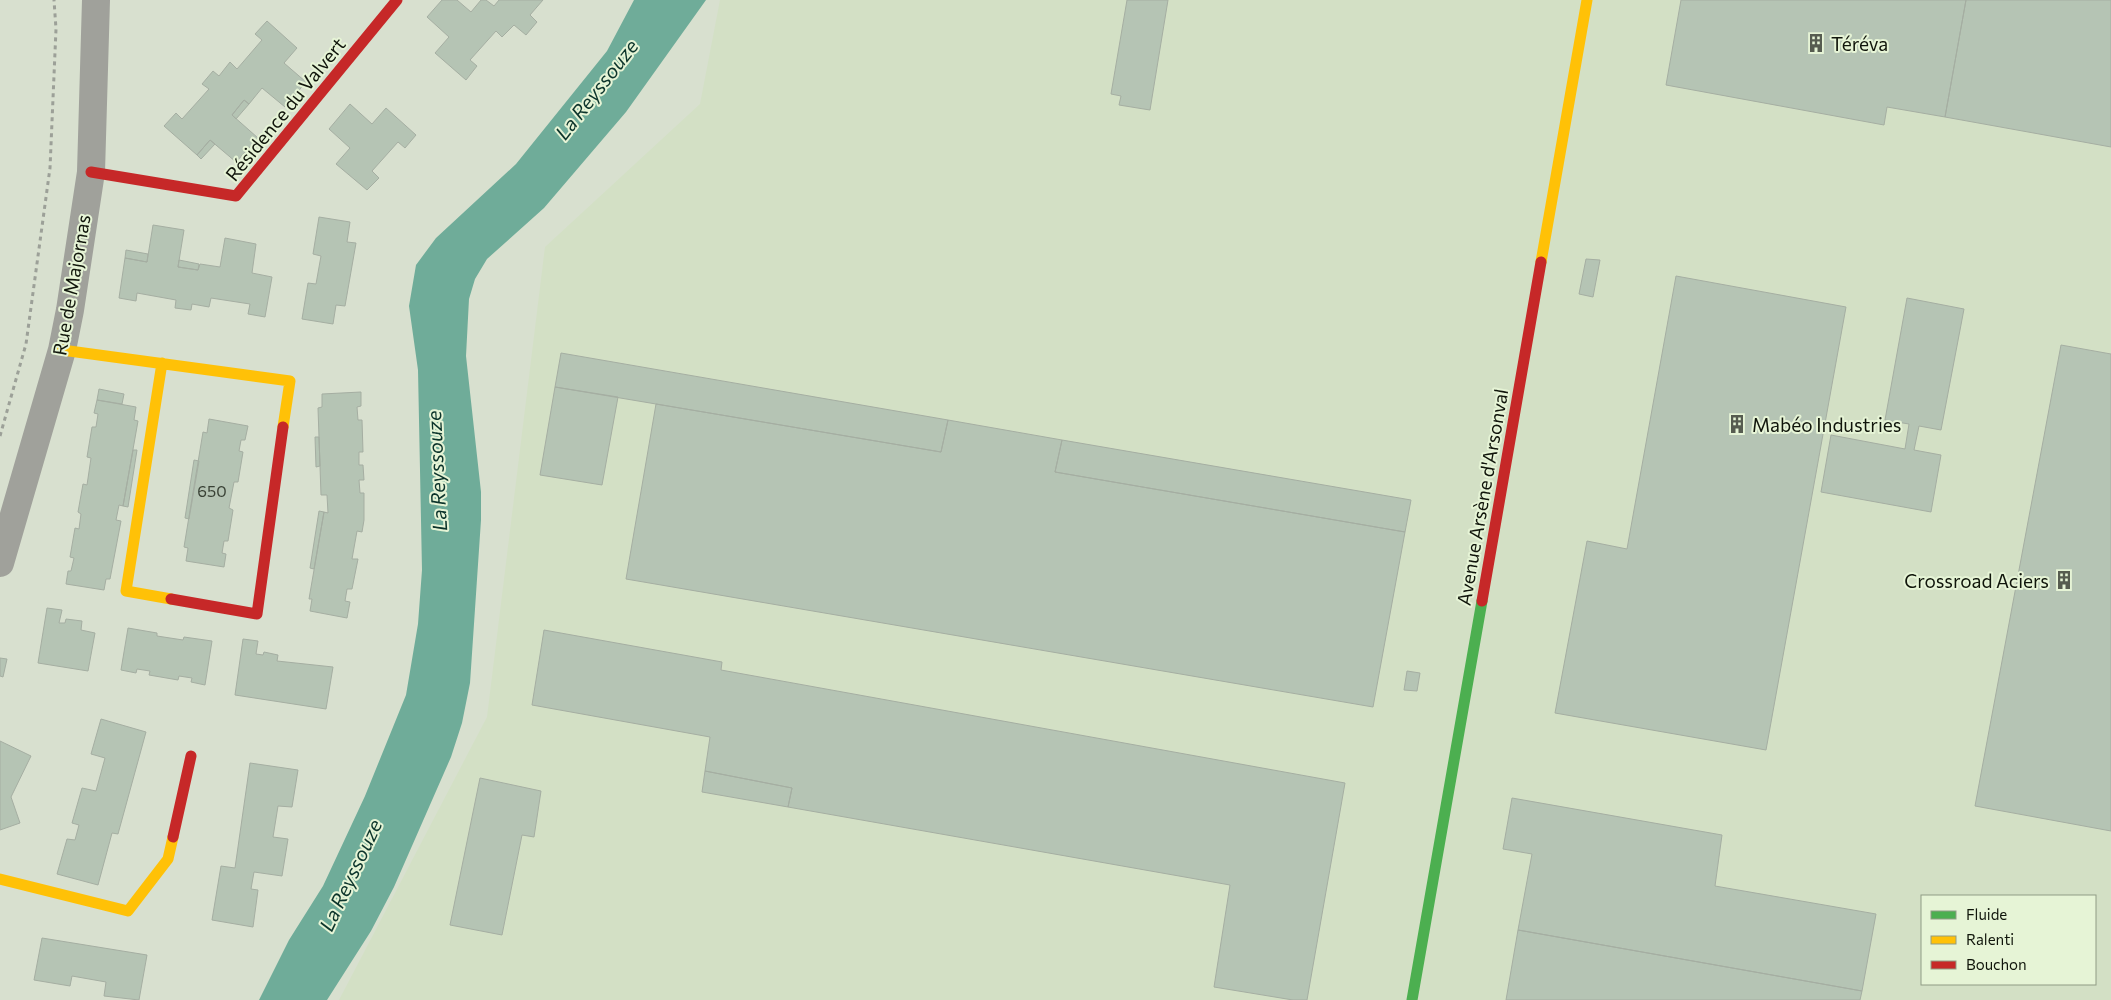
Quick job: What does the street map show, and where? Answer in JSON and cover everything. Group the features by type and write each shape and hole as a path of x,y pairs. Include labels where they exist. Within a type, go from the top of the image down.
{"street":[{"name":"Rue de Majornas","path":"0,563 62,350 70,310 90,172 96,0"},
{"name":"Résidence du Valvert","path":"90,172 236,196 397,0"},
{"name":"Avenue Arsène d'Arsonval","path":"1412,1000 1587,0"},
{"path":"62,350 162,363 290,381 257,614 126,591 162,363"},
{"path":"0,879 128,911 168,860 190,756"}],"path":[{"path":"0,436 26,344 50,168 56,28 54,0"}],"shaded area":[{"path":"720,0 2111,0 2111,1000 339,1000 487,717 545,247 700,104"}],"water":[{"name":"La Reyssouze","path":"634,0 706,0 626,112 544,208 487,259 475,279 469,299 466,356 481,492 481,520 470,683 462,723 451,757 394,887 371,931 327,1000 259,1000 289,940 323,886 365,796 406,695 418,624 422,570 418,370 409,306 416,265 436,238 516,164 607,51"}],"building":[{"path":"442,0 457,0 471,12 481,0 486,0 494,6 499,0 543,0 530,15 537,22 526,35 514,25 502,37 496,31 470,60 477,66 466,80 435,53 449,37 427,17"},
{"path":"1127,0 1168,0 1150,110 1119,105 1121,96 1111,94"},
{"name":"Téréva","path":"1681,0 1966,0 1945,117 1887,107 1884,125 1666,85"},
{"path":"1966,0 2111,0 2111,147 1945,117"},
{"path":"267,21 297,48 284,63 306,82 285,107 262,88 249,104 244,100 232,115 258,138 236,162 210,140 197,155 164,126 176,113 182,119 209,89 202,84 213,71 219,76 230,62 237,69 262,40 255,34"},
{"path":"244,100 249,104 236,119 232,115"},
{"path":"350,104 372,124 386,108 416,135 405,148 398,142 372,171 379,178 367,190 336,164 350,148 329,129"},
{"path":"210,140 215,144 201,159 197,155"},
{"path":"319,217 350,222 347,242 356,243 345,306 336,305 333,324 302,319 308,283 316,284 321,256 313,254"},
{"path":"153,225 184,230 178,267 198,270 200,264 220,267 225,238 256,244 252,273 272,277 265,317 248,314 250,304 211,298 209,307 192,304 191,310 175,308 176,300 137,293 136,301 119,298 125,258 147,262"},
{"path":"126,250 148,254 147,262 125,258"},
{"path":"1586,259 1600,260 1593,297 1579,294"},
{"path":"179,260 199,264 198,270 178,267"},
{"name":"Mabéo Industries","path":"1676,276 1846,307 1766,750 1555,713 1587,541 1627,549"},
{"path":"1907,298 1964,309 1941,430 1919,426 1914,450 1941,455 1931,512 1821,492 1831,435 1905,449 1909,424 1885,420"},
{"name":"Crossroad Aciers","path":"2061,345 2111,354 2111,831 1975,806"},
{"path":"561,353 948,420 941,452 555,387"},
{"path":"555,387 618,397 602,485 540,475"},
{"path":"99,389 124,394 122,404 97,400"},
{"path":"361,392 361,406 357,407 358,420 362,420 363,452 359,452 359,465 363,465 364,480 359,480 360,493 364,493 364,520 362,532 357,531 352,559 358,559 352,589 347,589 345,601 350,602 347,618 310,611 312,599 309,599 324,512 328,513 327,495 321,495 318,408 322,407 322,394"},
{"path":"97,400 136,407 134,420 138,421 123,506 119,505 116,520 121,521 110,579 106,579 104,590 66,584 68,571 71,571 74,558 70,557 75,528 79,529 81,514 78,512 83,484 87,485 91,458 87,457 92,427 96,427 98,414 94,413"},
{"path":"656,404 941,452 948,420 1062,440 1055,472 1405,532 1373,707 626,579"},
{"path":"209,419 248,426 245,440 241,440 239,451 243,452 238,482 234,482 229,508 233,510 228,541 224,541 222,553 226,554 224,567 186,561 188,548 184,547 203,432 207,433"},
{"path":"315,437 319,437 320,466 316,467"},
{"path":"1062,440 1411,500 1405,532 1055,472"},
{"path":"133,450 137,450 128,507 123,506"},
{"path":"194,460 199,461 189,519 185,518"},
{"path":"319,511 324,512 314,569 310,568"},
{"path":"47,608 62,610 59,623 65,623 66,619 82,621 81,630 95,633 88,671 38,663"},
{"path":"128,628 157,633 157,636 183,640 184,637 212,641 205,685 191,682 192,678 179,676 178,680 149,675 150,671 137,669 136,673 121,670"},
{"path":"544,630 722,662 721,670 1345,783 1307,1000 1293,1000 1214,987 1230,885 788,807 792,788 705,771 710,737 532,705"},
{"path":"243,639 258,641 256,654 263,655 264,652 278,655 277,661 333,667 326,709 235,695"},
{"path":"0,658 7,659 3,677 0,676"},
{"path":"1407,671 1420,673 1417,691 1404,690"},
{"path":"101,719 146,732 118,834 112,833 98,885 57,874 67,839 75,840 79,825 72,823 82,788 96,791 105,758 91,754"},
{"path":"0,741 31,756 11,797 20,823 0,830"},
{"path":"250,763 298,770 292,807 278,806 273,837 288,839 282,876 254,872 251,889 258,890 253,927 212,920 221,866 235,868"},
{"path":"705,771 792,788 788,807 702,792"},
{"path":"480,778 541,791 534,837 522,835 502,935 450,925"},
{"path":"1512,798 1722,835 1715,886 1876,914 1862,991 1518,930 1532,854 1503,849"},
{"path":"1518,930 1862,991 1860,1000 1506,1000"},
{"path":"42,938 147,955 139,1000 104,996 106,982 72,976 70,986 34,980"}],"traffic: fast":[{"path":"1412,1000 1482,601"}],"traffic: slow":[{"path":"1541,262 1587,0"},
{"path":"62,350 290,381 283,427"},
{"path":"162,363 126,591 171,599"},
{"path":"0,879 128,911 168,859 173,837"}],"traffic: jam":[{"path":"91,172 236,196 397,0"},
{"path":"1482,601 1541,262"},
{"path":"171,599 257,614 283,427"},
{"path":"173,837 191,756"}],"place":[{"name":"Téréva","path":"1816,43"},
{"name":"Mabéo Industries","path":"1737,424"},
{"name":"Crossroad Aciers","path":"2064,580"}]}
